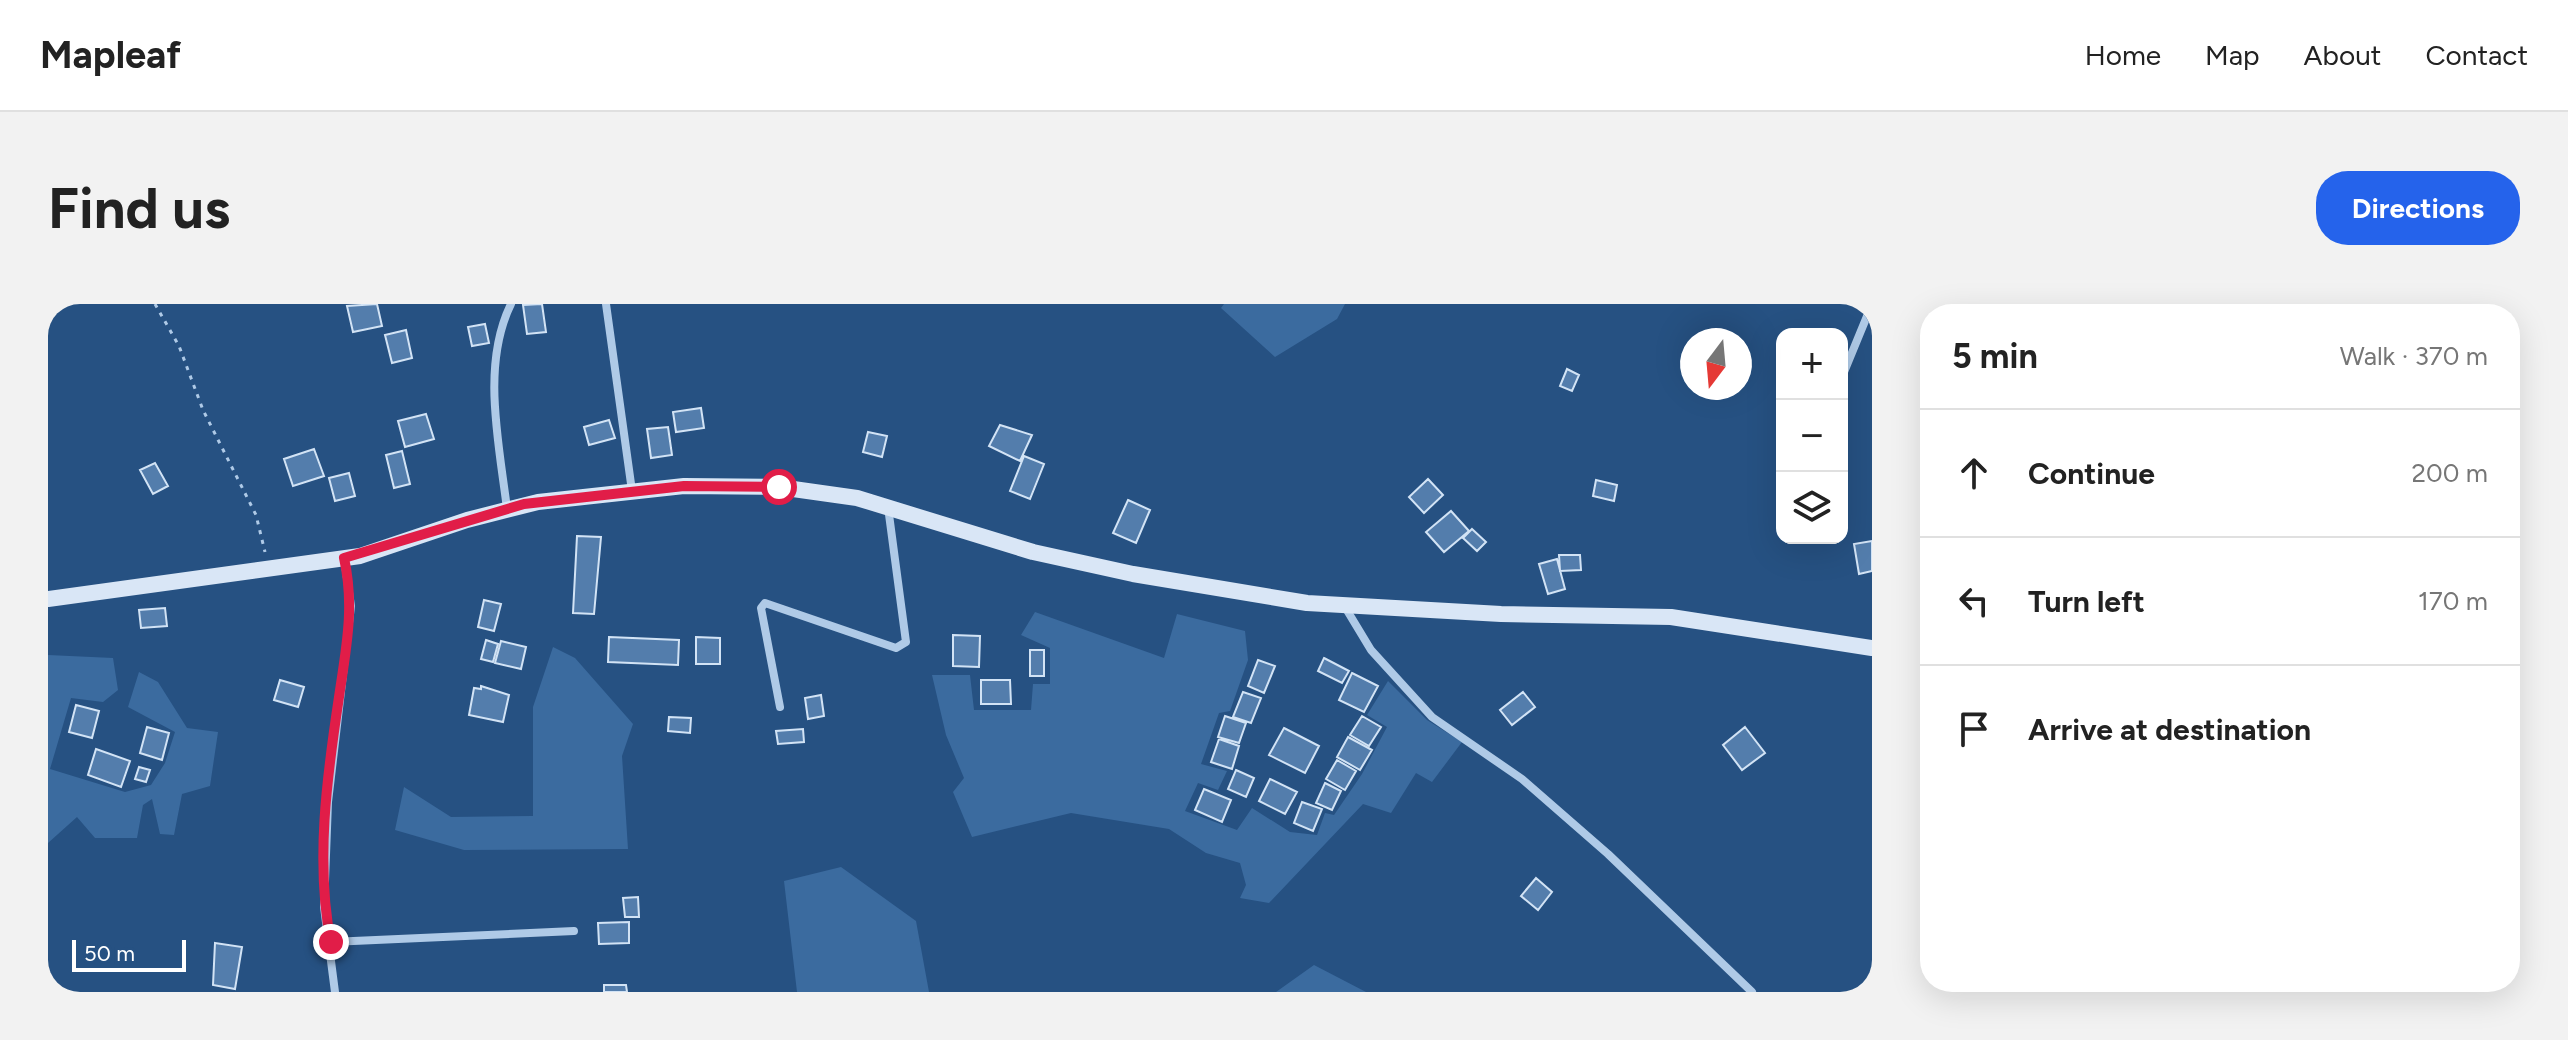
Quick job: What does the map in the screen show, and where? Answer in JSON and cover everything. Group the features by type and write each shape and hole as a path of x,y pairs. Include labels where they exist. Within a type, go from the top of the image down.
{"street":[{"path":"507,509 494,368 497,337 511,304"},
{"path":"606,304 632,492"},
{"path":"1848,362 1872,304"},
{"path":"48,599 344,558 507,509 684,486 779,487 843,494 1033,552 1133,574 1345,607 1671,617 1872,648"},
{"path":"780,707 761,608 765,603 896,648 906,642 887,506"},
{"path":"335,992 331,942 324,907 328,802 351,606 344,558"},
{"path":"1345,607 1371,650 1432,717 1522,779 1608,854 1752,992"},
{"path":"331,942 574,931"}],"path":[{"path":"155,304 179,346 203,410 256,515 268,568"}],"shaded area":[{"path":"1224,304 1345,304 1337,319 1275,357 1221,308"},
{"path":"1035,612 1164,658 1177,614 1245,631 1248,660 1230,711 1219,713 1201,764 1227,771 1218,790 1198,783 1185,811 1237,830 1252,808 1290,832 1317,835 1325,813 1334,815 1362,774 1387,727 1367,715 1388,681 1427,720 1462,742 1432,782 1416,773 1391,813 1363,804 1269,903 1240,898 1246,885 1240,863 1206,853 1169,829 1071,813 972,837 953,792 964,778 946,735 932,675 970,675 974,710 1031,710 1033,684 1050,684 1050,648 1021,635"},
{"path":"553,647 575,658 633,724 622,756 628,849 464,850 395,830 404,787 451,817 533,816 533,707"},
{"path":"48,655 113,658 118,690 103,702 71,698 50,769 125,792 151,785 165,763 175,732 128,707 139,672 158,682 187,728 218,732 210,786 182,794 174,835 160,834 152,799 143,805 137,838 95,838 77,817 48,843"},
{"path":"841,867 916,921 929,992 797,992 784,881"},
{"path":"1314,965 1366,992 1276,992"}],"building":[{"path":"377,304 382,326 353,332 347,306"},
{"path":"542,304 546,332 527,334 523,305"},
{"path":"485,324 489,343 472,346 468,327"},
{"path":"406,330 412,358 392,363 385,335"},
{"path":"1567,369 1579,375 1572,391 1560,386"},
{"path":"701,408 704,428 676,432 673,412"},
{"path":"426,414 434,439 405,447 398,421"},
{"path":"609,420 615,438 589,445 584,427"},
{"path":"1000,425 1032,435 1020,461 989,446"},
{"path":"668,427 672,455 651,458 647,429"},
{"path":"868,432 887,436 882,457 863,452"},
{"path":"314,449 324,476 293,486 284,459"},
{"path":"402,451 410,484 394,488 386,455"},
{"path":"1024,456 1044,464 1030,499 1010,491"},
{"path":"155,463 168,486 153,494 140,470"},
{"path":"349,473 355,496 335,501 329,478"},
{"path":"1428,479 1443,495 1424,513 1409,497"},
{"path":"1596,480 1617,485 1614,501 1593,496"},
{"path":"1128,500 1150,510 1136,543 1113,533"},
{"path":"1451,511 1469,531 1444,552 1426,532"},
{"path":"1472,529 1486,542 1477,551 1463,538"},
{"path":"577,536 601,537 594,614 573,613"},
{"path":"1872,541 1872,571 1859,574 1854,544"},
{"path":"1559,555 1580,555 1581,570 1560,571"},
{"path":"1557,559 1565,589 1548,594 1539,564"},
{"path":"484,600 501,604 494,631 478,627"},
{"path":"165,608 167,626 141,628 139,610"},
{"path":"953,635 980,636 979,667 953,666"},
{"path":"609,637 679,640 678,665 608,662"},
{"path":"696,637 720,638 720,664 696,664"},
{"path":"486,640 498,644 493,662 481,659"},
{"path":"501,641 526,647 521,669 495,663"},
{"path":"1030,650 1044,650 1044,676 1030,676"},
{"path":"1324,658 1349,671 1342,683 1318,671"},
{"path":"1258,660 1275,666 1264,693 1248,686"},
{"path":"1352,673 1378,686 1364,712 1339,700"},
{"path":"280,680 304,687 298,707 274,700"},
{"path":"981,680 1010,680 1011,704 981,704"},
{"path":"481,686 509,695 503,722 469,715 474,688 481,689"},
{"path":"1243,692 1261,698 1251,723 1233,717"},
{"path":"1523,692 1535,707 1512,725 1500,710"},
{"path":"821,695 824,716 808,719 805,698"},
{"path":"76,705 99,711 92,738 69,732"},
{"path":"1225,716 1246,723 1239,743 1218,737"},
{"path":"1362,716 1381,727 1369,746 1350,735"},
{"path":"669,717 691,718 690,733 668,731"},
{"path":"147,727 169,733 162,760 140,753"},
{"path":"1745,727 1765,753 1742,770 1723,745"},
{"path":"1284,728 1319,746 1305,773 1269,755"},
{"path":"803,729 804,742 778,744 776,731"},
{"path":"1348,737 1372,750 1360,770 1337,757"},
{"path":"1219,739 1239,746 1232,769 1211,762"},
{"path":"96,749 130,761 121,787 88,775"},
{"path":"1337,760 1356,771 1345,790 1326,779"},
{"path":"139,767 150,770 146,782 135,779"},
{"path":"1236,770 1254,778 1246,797 1228,789"},
{"path":"1270,779 1297,792 1285,814 1259,801"},
{"path":"1325,783 1341,791 1332,810 1316,803"},
{"path":"1204,789 1231,800 1222,822 1195,810"},
{"path":"1302,802 1322,809 1313,831 1294,823"},
{"path":"1536,878 1552,892 1538,910 1521,896"},
{"path":"638,897 639,917 625,917 623,898"},
{"path":"629,922 629,943 599,944 598,923"},
{"path":"215,943 242,947 235,989 213,985"},
{"path":"604,985 626,985 627,992 604,992"}],"route":[{"path":"331,942 324,907 325,860 339,697 349,644 351,606 344,558 360,556 524,504 684,486 779,487"}]}
